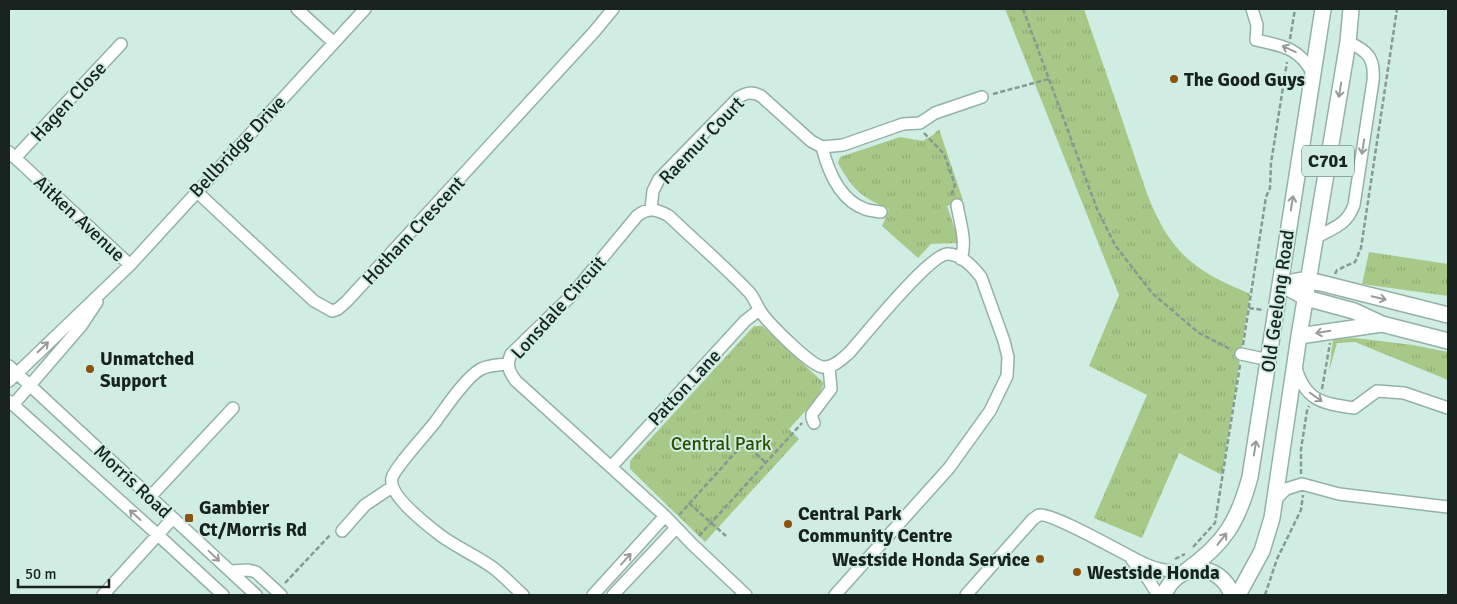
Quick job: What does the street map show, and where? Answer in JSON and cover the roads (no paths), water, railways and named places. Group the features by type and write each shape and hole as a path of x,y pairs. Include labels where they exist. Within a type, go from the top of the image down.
{"main road":[{"name":"Old Geelong Road","path":"1184,572 1210,553 1222,540 1237,515 1245,496 1254,454 1323,9"},
{"name":"Old Geelong Road","path":"1238,595 1265,542 1273,510 1299,336 1348,42 1351,9"},
{"path":"1281,284 1309,281 1448,315"},
{"path":"1281,284 1306,298 1354,311 1382,324 1448,340"},
{"path":"1299,336 1382,324"},
{"path":"1184,572 1194,569 1211,572 1225,581 1232,595"},
{"name":"C701","path":"1164,595 1171,582 1184,572"}],"street":[{"path":"297,9 333,42"},
{"name":"Bellbridge Drive","path":"11,374 130,264 365,9"},
{"name":"Hotham Crescent","path":"196,191 314,301 332,311 338,309 581,47 612,9"},
{"path":"1252,9 1258,25 1256,40 1289,48 1301,56 1312,72"},
{"name":"Old Geelong Road","path":"1316,238 1347,220 1354,205 1373,81 1373,67 1371,59 1365,51 1348,42"},
{"name":"Hagen Close","path":"12,155 121,44"},
{"name":"Raemur Court","path":"651,209 653,191 659,179 740,96 746,93 761,96 811,141 822,147"},
{"path":"881,212 864,209 838,188 826,162 822,147 843,145 903,124 920,123 936,112 982,97"},
{"name":"Aitken Avenue","path":"12,155 130,264"},
{"path":"957,205 964,242 961,259"},
{"path":"651,209 661,211 684,230 749,292 767,321 814,364 822,367 830,367 849,353 930,263 940,256 955,255 981,277 1008,357 1007,376 990,411 949,468 835,595"},
{"name":"Lonsdale Circuit","path":"651,209 637,216 570,297 511,354 508,364 510,373 516,381 671,522 746,595"},
{"name":"Bellbridge Drive","path":"11,403 30,385 81,326 110,284"},
{"name":"Patton Lane","path":"611,467 745,321 759,310"},
{"path":"1241,354 1269,360"},
{"path":"508,364 482,369 454,397 395,472 392,479 392,487 398,497 441,536 469,551 493,568 523,595"},
{"path":"1295,364 1302,384 1315,399 1328,404 1354,408 1377,391 1404,393 1448,408"},
{"path":"813,421 812,414 830,389 830,367"},
{"name":"Morris Road","path":"11,374 30,385 256,595"},
{"name":"Morris Road","path":"11,403 223,595"},
{"path":"150,497 233,408"},
{"path":"1273,510 1278,497 1282,493 1292,486 1302,484 1339,494 1448,507"},
{"path":"343,529 365,505 392,487"},
{"path":"966,595 1033,519 1039,515 1073,527 1145,564 1162,570 1184,572"},
{"path":"103,595 173,518"},
{"path":"598,593 671,522"},
{"path":"613,595 671,522"},
{"path":"1126,554 1148,579 1158,595"},
{"path":"231,571 248,570 256,572 279,593"}],"place":[{"name":"The Good Guys","path":"1174,79"},
{"name":"Unmatched Support","path":"90,369"},
{"name":"Gambier Ct/Morris Rd","path":"189,518"},
{"name":"Central Park Community Centre","path":"788,524"},
{"name":"Westside Honda Service","path":"1040,559"},
{"name":"Westside Honda","path":"1077,572"}],"park label":[{"name":"Central Park","path":"721,443"}]}
